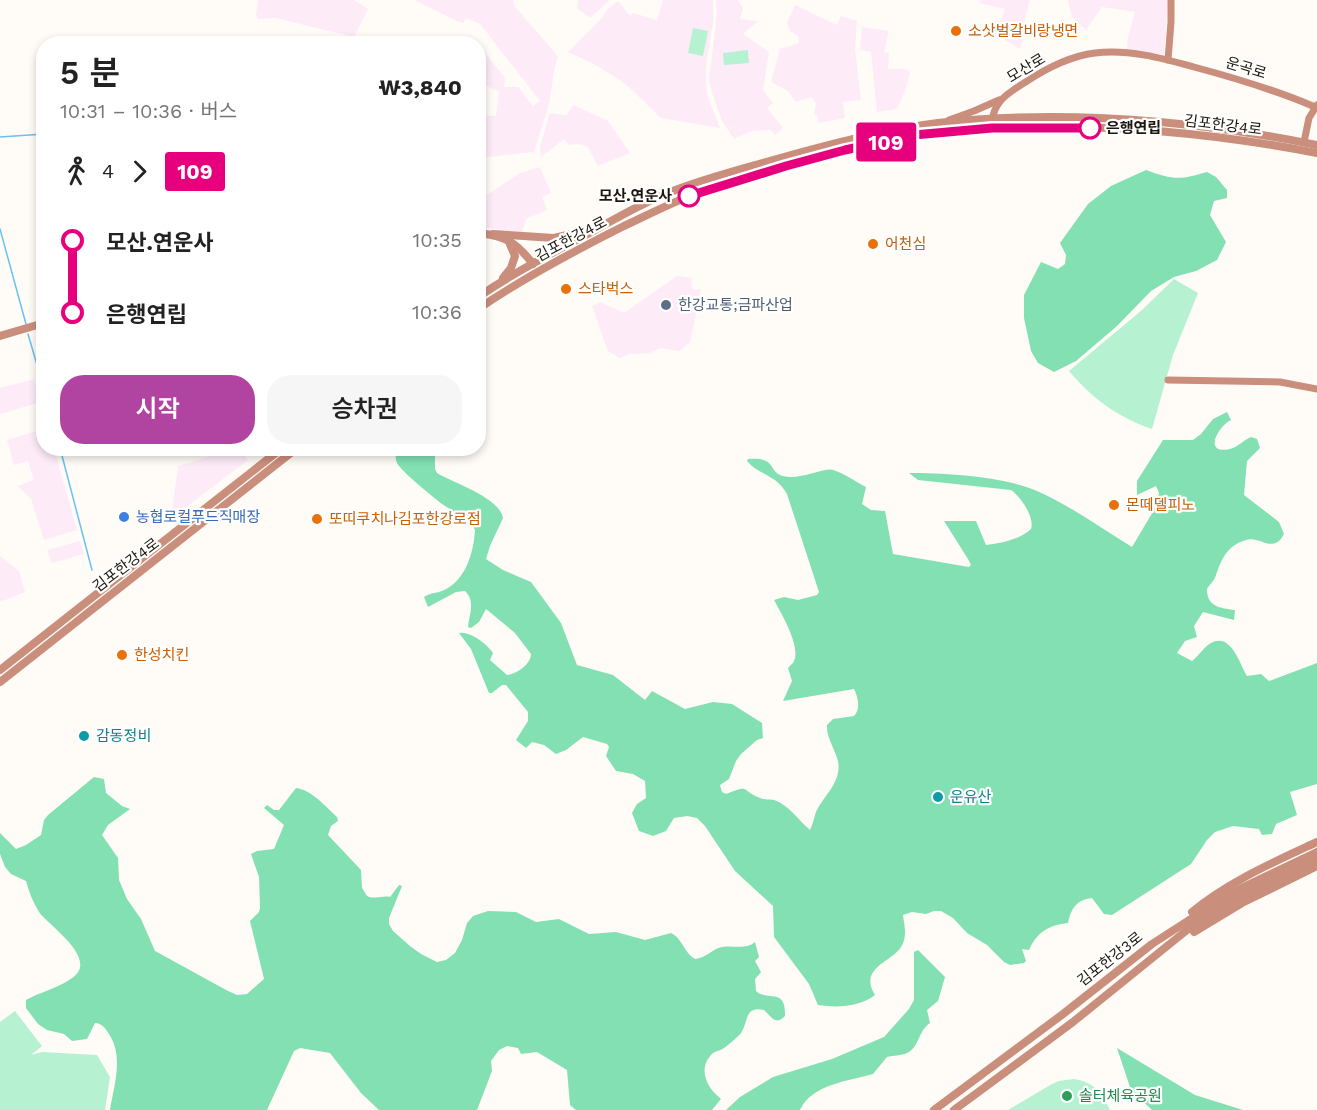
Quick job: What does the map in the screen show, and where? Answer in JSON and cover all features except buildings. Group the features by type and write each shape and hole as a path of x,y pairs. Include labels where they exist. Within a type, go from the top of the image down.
{"street":[{"path":"1168,60 1171,0"},
{"name":"모산로","path":"992,124 999,100 1035,76 1079,56 1116,52 1168,60"},
{"name":"운곡로","path":"1168,60 1260,86 1316,106"},
{"path":"937,123 999,100"},
{"path":"1305,142 1309,117 1316,106"},
{"name":"김포한강4로","path":"486,304 518,282 579,249 674,202 845,150 938,132 992,124 1129,118 1201,125 1317,144"},
{"name":"김포한강4로","path":"486,292 601,227 676,190 841,142 937,123 1149,130 1238,139 1317,153"},
{"path":"486,234 537,239 554,238 601,227"},
{"path":"493,234 508,239 521,248 533,264"},
{"path":"497,284 511,268 515,256 508,239"},
{"path":"0,336 36,325"},
{"path":"1168,380 1280,382 1317,389"},
{"name":"김포한강4로","path":"0,670 272,456"},
{"name":"김포한강4로","path":"0,682 287,456"},
{"path":"1152,944 1201,904 1317,842"},
{"name":"김포한강3로","path":"934,1110 1054,1021 1152,944 1231,893 1317,852"},
{"name":"김포한강3로","path":"954,1110 1073,1022 1187,930 1234,899 1317,860"},
{"path":"1162,950 1242,903 1317,867"}],"shaded area":[{"path":"258,0 354,0 368,9 354,36 275,18 258,19 256,15"},
{"path":"414,0 513,0 515,7 558,57 549,104 534,152 486,157 486,115 496,116 499,92 486,86 486,54 505,78 504,87 518,87 533,106 540,101 480,24 466,18 463,23"},
{"path":"578,0 610,0 590,18 577,8"},
{"path":"663,0 713,0 713,23 706,65 706,85 708,98 720,128 661,118 620,80 568,52 618,1 630,16 633,13 657,20"},
{"path":"716,0 738,0 743,8 740,19 758,21 743,34 769,52 763,90 773,103 767,108 783,128 775,135 771,130 752,131 734,139 722,121 709,80 717,14"},
{"path":"980,0 1030,0 1020,49 994,34 1005,9 979,3"},
{"path":"1068,0 1168,0 1164,55 1127,49 1135,12 1102,7 1086,30 1072,17"},
{"path":"795,5 837,25 841,16 857,21 855,48 861,100 843,102 845,118 818,123 818,117 814,114 816,104 812,97 796,102 788,91 771,82 780,49 799,43 798,36 790,31 787,23"},
{"path":"862,27 889,31 884,52 889,53 888,69 906,69 910,72 897,109 877,112 871,52 860,50"},
{"path":"574,105 608,121 630,153 598,166 588,147 579,144 568,145 564,139 541,157 540,147 550,113 566,115"},
{"path":"540,167 551,193 542,197 547,210 526,219 522,232 486,228 486,195 520,173"},
{"path":"677,276 692,278 691,286 694,290 701,289 690,342 679,351 661,348 649,353 630,354 620,358 608,351 592,306 600,302 624,313"},
{"path":"34,379 36,403 0,414 0,388"},
{"path":"36,431 36,456 56,456 77,530 44,540 31,499 18,486 34,480 28,461 14,465 7,440"},
{"path":"209,456 245,456 248,460 177,514 172,512 178,466"},
{"path":"80,541 84,554 52,563 47,550"},
{"path":"0,556 19,571 25,592 0,602"}],"green space":[{"path":"693,28 708,31 703,56 688,53"},
{"path":"748,50 749,63 724,65 723,53"},
{"path":"1146,170 1170,177 1183,178 1207,172 1216,177 1227,190 1227,198 1214,201 1210,215 1226,242 1217,260 1196,271 1174,277 1151,291 1117,326 1076,361 1054,372 1038,363 1031,351 1024,318 1024,295 1041,262 1058,269 1065,264 1066,255 1060,243 1088,204 1111,186"},
{"path":"1174,279 1198,293 1173,355 1152,429 1106,406 1069,371 1142,310"},
{"path":"1227,412 1231,420 1217,434 1215,444 1217,448 1230,449 1251,437 1257,439 1260,448 1247,461 1244,495 1279,522 1284,534 1275,543 1251,539 1229,550 1207,589 1209,600 1215,606 1235,610 1234,620 1203,612 1194,626 1197,637 1185,641 1177,653 1192,661 1210,643 1225,642 1234,652 1247,676 1261,674 1269,681 1317,663 1317,784 1290,792 1297,815 1276,824 1272,834 1262,835 1259,829 1233,826 1215,832 1191,864 1112,915 1104,914 1092,898 1078,903 1068,923 1044,930 1029,950 1022,949 1026,961 1024,963 1010,965 1004,962 987,945 967,933 953,918 941,911 926,914 912,912 903,915 905,931 901,947 873,972 871,986 875,995 862,1002 840,1006 818,1005 809,984 774,937 773,906 735,871 705,826 697,818 687,816 674,818 666,831 653,836 639,831 632,813 637,804 646,798 645,781 633,774 616,771 606,756 609,747 607,744 583,737 566,750 556,754 544,745 532,742 526,748 516,740 528,721 528,712 506,685 489,693 471,649 459,633 473,636 487,646 493,653 490,660 507,675 523,668 531,654 515,633 486,609 479,622 471,628 468,627 471,604 465,591 456,592 428,607 424,597 446,589 459,579 464,571 471,555 475,530 465,518 442,504 411,478 397,463 396,458 396,456 435,456 437,473 494,504 503,518 486,559 503,570 531,582 561,623 577,665 613,675 645,700 652,691 685,709 713,702 732,704 762,723 763,738 757,740 741,754 729,779 720,785 722,792 726,794 745,789 762,799 779,802 810,830 816,812 835,782 839,769 827,725 833,719 854,716 858,710 858,699 854,689 783,701 792,681 788,668 794,661 795,647 774,600 784,597 798,600 817,595 819,592 787,494 783,487 773,479 752,466 747,461 748,459 764,460 778,474 789,477 829,470 841,473 866,487 862,504 871,510 885,511 893,554 969,567 971,565 968,559 944,521 976,521 986,545 1004,542 1022,536 1031,529 1031,519 1023,503 1011,490 918,480 909,473 974,476 1023,486 1062,503 1132,547 1154,510 1159,493 1156,486 1137,495 1137,481 1163,440 1193,440 1213,419"},
{"path":"94,777 104,779 106,793 122,806 130,809 108,825 102,835 118,858 119,880 127,899 141,919 155,951 237,995 247,994 264,979 250,921 260,908 259,877 251,854 274,849 284,825 264,808 267,805 274,810 279,810 296,788 313,795 337,817 338,821 331,826 328,835 361,870 362,888 367,896 390,897 399,885 402,886 389,918 389,924 393,931 410,946 437,962 446,960 455,953 467,923 473,916 488,911 516,912 536,922 559,919 589,934 616,932 645,940 671,933 695,959 722,947 744,947 755,942 759,957 755,961 761,972 755,979 756,991 783,1001 785,1016 776,1020 764,1010 753,1010 740,1034 724,1048 712,1054 705,1066 706,1078 708,1084 721,1099 712,1110 576,1110 570,1105 567,1070 537,1052 521,1054 518,1048 507,1046 499,1050 491,1061 492,1071 477,1110 379,1110 361,1093 330,1053 300,1048 294,1051 267,1110 110,1110 117,1062 114,1043 105,1028 95,1023 87,1039 72,1041 64,1034 47,1030 38,1024 26,1008 26,1000 72,978 79,970 80,962 70,943 39,912 26,881 11,874 5,867 0,854 0,833 16,849 26,845 41,835 44,820 48,815"},
{"path":"918,950 945,977 938,1001 927,1010 930,1023 923,1030 911,1051 887,1057 873,1074 822,1089 813,1094 800,1110 726,1110 740,1097 773,1077 832,1059 884,1037 914,1000 914,952"},
{"path":"15,1011 42,1046 31,1055 42,1052 97,1055 110,1077 105,1110 0,1110 0,1022"},
{"path":"1117,1048 1195,1095 1243,1110 1152,1110 1131,1090"},
{"name":"솔터체육공원","path":"1074,1079 1081,1080 1096,1089 1110,1110 1008,1110 1052,1084"}],"waterway":[{"path":"0,137 36,135"},
{"path":"0,229 26,324"},
{"path":"28,334 36,362"},
{"path":"62,456 92,570"}],"bus line":[{"name":"109","path":"689,196 845,150 914,135 992,128 1090,128"}],"place":[{"name":"소삿벌갈비랑냉면","path":"956,31"},
{"name":"은행연립","path":"1090,128"},
{"name":"모산.연운사","path":"689,196"},
{"name":"어천심","path":"873,244"},
{"name":"스타벅스","path":"566,289"},
{"name":"한강교통;금파산업","path":"666,305"},
{"name":"몬떼델피노","path":"1114,505"},
{"name":"농협로컬푸드직매장","path":"124,517"},
{"name":"또띠쿠치나김포한강로점","path":"317,519"},
{"name":"한성치킨","path":"122,655"},
{"name":"감동정비","path":"84,736"},
{"name":"운유산","path":"938,797"},
{"name":"솔터체육공원","path":"1067,1096"}]}
